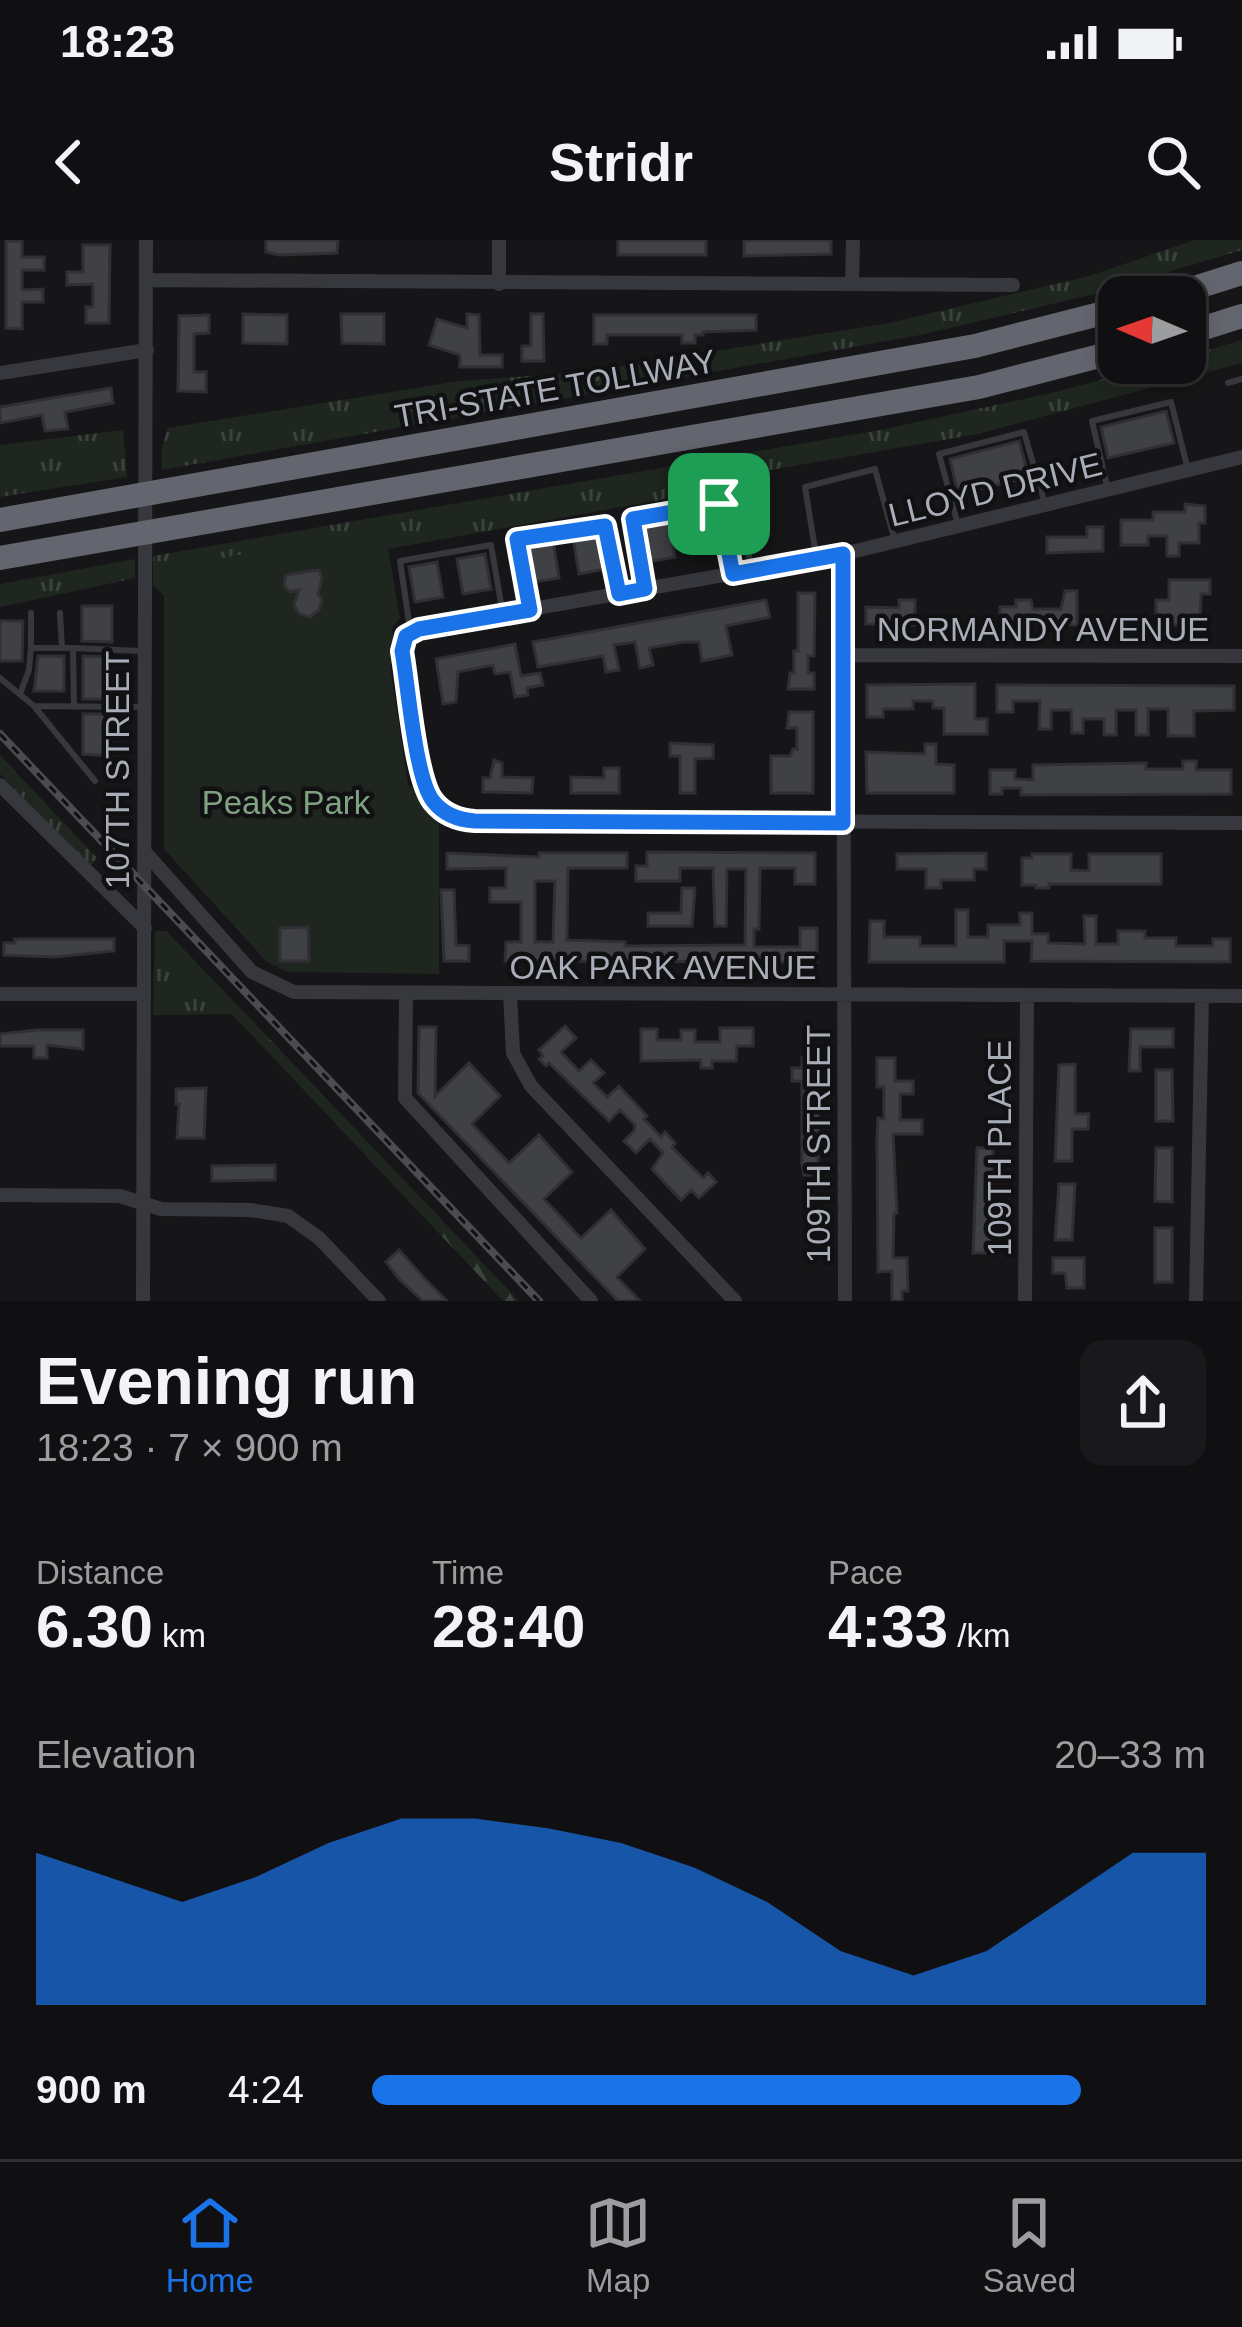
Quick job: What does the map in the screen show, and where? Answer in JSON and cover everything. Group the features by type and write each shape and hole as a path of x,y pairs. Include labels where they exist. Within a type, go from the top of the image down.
{"highway":[{"path":"1206,284 1242,273"},
{"name":"TRI-STATE TOLLWAY","path":"0,520 975,346 1098,314"},
{"path":"1206,327 1242,316"},
{"path":"0,558 979,387 1098,356"}],"street":[{"name":"107TH STREET","path":"143,1301 146,240"},
{"path":"499,240 499,284"},
{"path":"853,240 853,284"},
{"path":"146,280 1013,285"},
{"path":"0,373 147,350"},
{"name":"LLOYD DRIVE","path":"409,634 843,554 1242,457"},
{"name":"109TH STREET","path":"843,554 845,1301"},
{"path":"409,634 402,651 425,786 431,800 454,818 1242,823"},
{"name":"NORMANDY AVENUE","path":"844,655 1242,656"},
{"path":"0,785 145,928"},
{"name":"OAK PARK AVENUE","path":"144,851 263,981 294,992 1242,996"},
{"path":"406,993 405,1098 591,1301"},
{"path":"0,994 144,994"},
{"path":"510,994 513,1053 531,1086 735,1301"},
{"name":"109TH PLACE","path":"1025,1301 1027,995"},
{"path":"1196,1301 1202,995"},
{"path":"0,1195 120,1196 161,1209 251,1210 288,1216 319,1238 379,1301"}],"lane":[{"path":"1228,383 1242,379"},
{"path":"1108,490 1092,421 1131,411 1171,402 1188,470"},
{"path":"958,526 939,454 1024,432 1045,505"},
{"path":"817,559 805,487 875,469 895,542"},
{"path":"751,571 740,502 754,499"},
{"path":"645,589 633,519 719,504 733,574"},
{"path":"530,610 517,539 605,526 619,594"},
{"path":"409,634 400,561 491,544 503,614"},
{"path":"20,694 29,670 31,613"},
{"path":"61,613 62,648"},
{"path":"31,648 144,651"},
{"path":"73,648 74,706"},
{"path":"0,678 34,706 95,781"},
{"path":"34,706 144,707"}],"green space":[{"path":"1195,240 1242,240 1242,250 1155,276 1098,276 1098,293 1094,294 920,335 162,470 168,428 460,381 586,372 889,323 1089,276"},
{"path":"1242,340 1242,363 1206,373 1206,351"},
{"path":"1098,381 1164,384 978,434 753,473 754,483 388,549 384,531 165,568 164,595 153,586 153,556 880,430"},
{"path":"123,430 127,477 0,497 0,445"},
{"name":"Peaks Park","path":"385,530 400,618 392,628 396,664 390,665 408,785 421,791 439,819 439,974 288,972 267,962 164,849 164,568"},
{"path":"135,559 135,578 0,607 0,584"},
{"path":"0,755 97,858 90,867 0,774"},
{"path":"155,931 166,931 246,1014 153,1015"},
{"path":"232,1014 246,1014 519,1301 503,1301"}],"building":[{"path":"266,240 338,240 337,253 279,255 266,252"},
{"path":"618,240 706,240 706,255 618,255"},
{"path":"744,240 831,240 831,254 744,256"},
{"path":"6,241 22,241 22,257 44,257 44,270 22,270 22,290 43,289 43,302 22,302 22,329 6,328"},
{"path":"83,245 110,245 109,323 86,323 86,307 93,307 93,284 67,285 67,272 83,272"},
{"path":"243,314 287,315 287,344 243,343"},
{"path":"341,314 384,314 384,344 342,343"},
{"path":"467,314 479,315 480,355 502,355 502,367 460,367 460,355 429,345 437,319 467,328"},
{"path":"531,314 543,314 544,361 522,361 522,346 531,346"},
{"path":"209,315 209,333 194,334 194,372 206,372 206,392 178,391 179,316"},
{"path":"594,315 756,315 756,330 703,332 695,335 695,343 682,343 682,335 607,335 607,344 594,344"},
{"path":"111,388 113,403 65,412 68,429 45,431 42,415 0,423 0,407"},
{"path":"1166,411 1174,443 1108,458 1101,427"},
{"path":"1019,441 1029,477 958,494 950,459"},
{"path":"1185,504 1205,506 1205,523 1199,523 1199,543 1179,543 1179,556 1167,556 1167,536 1148,536 1148,545 1121,545 1121,520 1153,520 1153,512 1185,512"},
{"path":"713,513 720,549 694,553 688,517"},
{"path":"668,520 675,557 648,562 642,525"},
{"path":"1087,527 1103,527 1103,551 1047,553 1047,537 1087,537"},
{"path":"600,534 606,569 579,574 573,538"},
{"path":"553,541 559,578 533,582 526,545"},
{"path":"485,554 491,589 463,594 457,559"},
{"path":"437,562 443,597 415,602 409,567"},
{"path":"319,570 319,610 310,617 299,614 294,605 299,590 290,592 284,585 286,575"},
{"path":"1169,580 1210,580 1210,594 1201,594 1200,625 1156,625 1156,600 1169,600"},
{"path":"1065,591 1077,591 1077,625 1000,623 1000,607 1016,607 1016,600 1031,600 1033,609 1061,609"},
{"path":"798,593 815,593 814,656 808,656 814,689 788,689 794,651 798,651"},
{"path":"766,600 770,617 726,626 732,655 702,661 699,642 683,642 649,648 653,665 640,668 635,642 614,645 619,670 606,672 603,656 538,667 533,642"},
{"path":"899,600 915,600 915,625 866,624 866,607 899,608"},
{"path":"82,606 112,606 112,642 82,641"},
{"path":"0,621 23,621 22,661 0,661"},
{"path":"515,644 521,676 540,673 543,685 515,697 510,672 495,674 493,665 458,672 456,702 443,704 436,659"},
{"path":"38,656 64,656 64,691 34,691"},
{"path":"83,656 112,657 112,699 83,699"},
{"path":"975,684 975,719 987,719 987,734 944,734 944,708 933,708 933,701 913,701 913,709 883,709 883,717 867,717 867,685"},
{"path":"997,685 1234,686 1234,710 1194,711 1194,736 1168,736 1168,709 1148,709 1148,735 1136,735 1136,710 1116,710 1116,735 1104,735 1104,719 1083,719 1083,733 1072,733 1071,710 1051,710 1051,729 1039,729 1040,701 1013,701 1013,712 997,712"},
{"path":"789,712 813,712 813,793 771,793 771,756 790,756 797,749 797,728 787,728"},
{"path":"83,714 112,714 112,756 83,754"},
{"path":"670,743 713,745 713,758 695,759 695,793 680,793 680,756 670,756"},
{"path":"925,744 936,744 936,764 954,765 954,793 867,793 866,752 925,754"},
{"path":"494,760 502,763 502,777 533,778 532,793 483,792 483,778 490,778"},
{"path":"1183,761 1196,761 1196,770 1231,770 1231,794 1021,795 1021,788 1002,788 1002,794 990,794 990,770 1015,770 1015,779 1033,780 1033,765 1146,763 1146,769 1183,769"},
{"path":"604,768 619,768 619,793 571,793 571,777 604,778"},
{"path":"647,852 815,853 815,884 795,884 795,868 760,868 759,929 754,929 754,947 800,947 800,928 817,928 817,962 505,961 506,942 521,942 521,902 490,902 490,888 506,888 506,868 447,869 447,853 539,857 539,853 627,853 627,868 568,868 567,940 625,942 625,946 745,945 746,869 727,869 726,926 715,926 713,868 680,868 680,881 636,881 636,866 647,866","holes":["535,881 555,881 553,942 535,942"]},
{"path":"986,853 986,869 974,869 974,880 941,880 941,888 926,888 926,869 897,869 897,854"},
{"path":"1032,854 1071,854 1071,870 1089,871 1089,854 1161,854 1161,884 1022,885 1022,858 1032,858"},
{"path":"682,888 695,888 692,926 648,926 648,913 681,913"},
{"path":"441,890 454,890 456,945 469,946 469,961 444,961"},
{"path":"956,910 968,910 968,937 988,937 988,925 1020,925 1020,913 1032,913 1032,934 1048,934 1048,943 1085,944 1084,916 1096,916 1096,944 1118,944 1118,931 1145,931 1145,938 1176,938 1176,946 1213,946 1213,939 1230,939 1230,962 1031,961 1032,941 1004,941 1004,962 869,962 870,921 884,921 884,937 920,937 920,946 956,946"},
{"path":"308,927 309,961 280,961 280,928"},
{"path":"15,939 114,939 114,951 55,957 4,955 4,943 15,943"},
{"path":"565,1026 576,1038 561,1052 579,1071 591,1060 604,1073 593,1083 607,1097 619,1086 661,1137 665,1132 675,1143 672,1147 703,1178 708,1173 716,1182 699,1198 691,1190 681,1200 652,1169 663,1153 650,1139 636,1153 624,1141 635,1125 620,1110 609,1121 549,1063 546,1066 539,1059 543,1056 539,1050"},
{"path":"419,1027 436,1027 435,1096 469,1063 500,1096 472,1124 509,1163 539,1135 572,1172 544,1199 581,1238 611,1210 645,1249 617,1277 640,1301 618,1301 418,1093"},
{"path":"720,1028 753,1028 753,1046 737,1046 736,1061 712,1061 712,1068 701,1068 701,1060 641,1061 641,1029 657,1029 657,1040 681,1040 681,1030 695,1030 695,1042 720,1042"},
{"path":"1131,1029 1173,1029 1173,1047 1140,1047 1140,1071 1129,1071"},
{"path":"83,1030 83,1049 47,1045 47,1058 34,1058 34,1046 0,1046 0,1034"},
{"path":"802,1058 819,1058 818,1175 804,1175 802,1165 802,1081 792,1081 792,1068 802,1068"},
{"path":"877,1058 895,1058 895,1081 913,1081 913,1094 900,1094 900,1120 922,1120 922,1134 893,1134 897,1213 893,1258 907,1258 908,1291 902,1291 902,1301 892,1301 892,1271 878,1272 877,1137 878,1118 884,1119 884,1087 877,1087"},
{"path":"1075,1064 1075,1114 1089,1114 1088,1129 1072,1129 1072,1161 1055,1161 1059,1065"},
{"path":"1156,1070 1172,1070 1173,1121 1156,1121"},
{"path":"206,1088 204,1138 177,1138 176,1089"},
{"path":"977,1148 993,1148 991,1253 973,1253"},
{"path":"1156,1148 1172,1148 1172,1202 1155,1201"},
{"path":"275,1165 275,1180 212,1181 212,1166"},
{"path":"1059,1184 1075,1184 1072,1240 1055,1240"},
{"path":"1155,1228 1172,1228 1172,1282 1155,1282"},
{"path":"399,1250 447,1301 423,1301 400,1280 386,1262"},
{"path":"1053,1258 1084,1258 1084,1288 1067,1288 1065,1273 1053,1273"}],"railway":[{"path":"0,734 539,1301"}],"route":[{"path":"719,504 733,574 843,554 843,823 475,821 454,818 441,810 431,800 423,778 402,651 406,636 419,629 530,610 517,539 605,526 619,594 645,589 633,519 719,504"}]}
